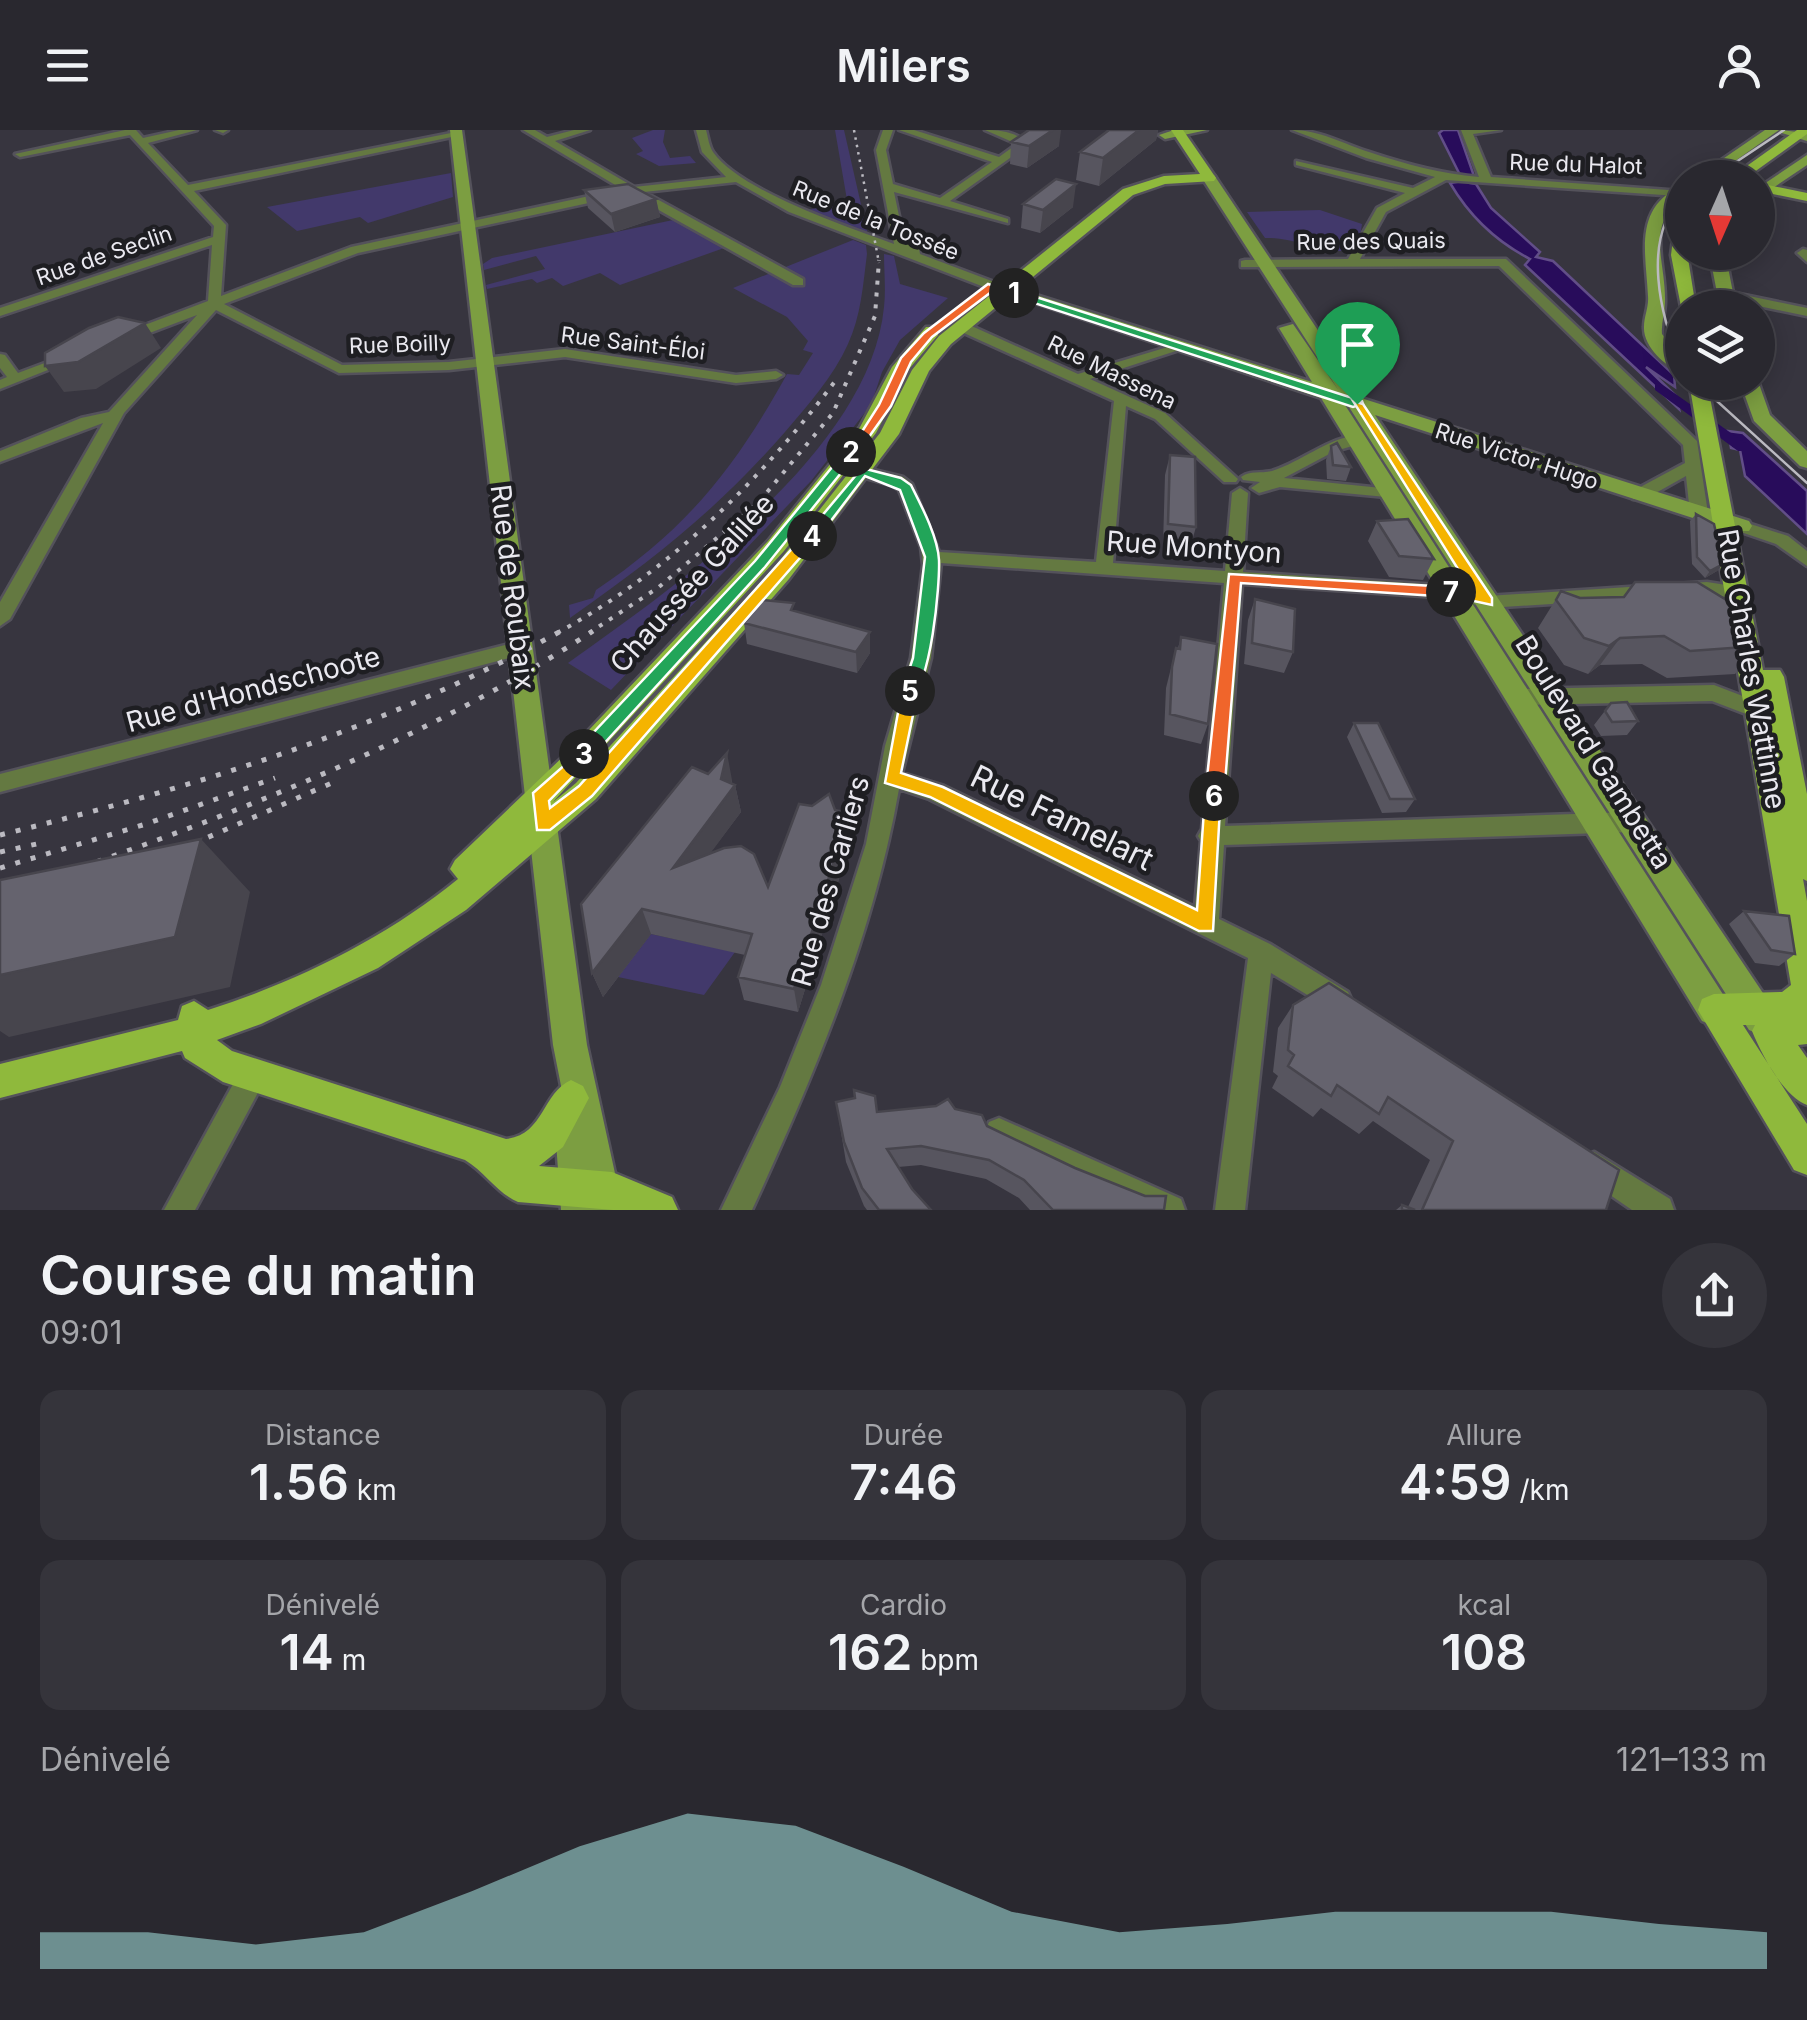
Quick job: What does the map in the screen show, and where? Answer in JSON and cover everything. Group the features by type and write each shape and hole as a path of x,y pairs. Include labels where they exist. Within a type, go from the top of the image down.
{"main road":[{"name":"Boulevard Gambetta","path":"1171,132 1198,175"},
{"path":"1763,160 1801,134"},
{"path":"1771,160 1801,134"},
{"name":"Chaussée Galilée","path":"0,1081 294,995 377,952 455,900 542,811 786,534 878,417 901,367 919,344 1124,195 1159,181 1198,175"},
{"path":"1775,192 1807,197"},
{"name":"Chaussée Galilée","path":"542,811 586,791 780,574 902,416 926,363 1001,285"},
{"name":"Rue Charles Wattinne","path":"1708,414 1722,520 1807,868"},
{"name":"Rue Charles Wattinne","path":"1722,520 1769,715 1807,985 1805,998 1798,1004 1762,1020"},
{"name":"Boulevard Gambetta","path":"1762,1020 1807,1088"},
{"name":"Rue Charles Wattinne","path":"1762,1020 1807,1028"},
{"name":"Boulevard Gambetta","path":"1722,1022 1807,1157"},
{"path":"193,1024 198,1046 211,1058 473,1145 491,1156 518,1183 609,1200"},
{"path":"491,1156 517,1158 538,1149 557,1128 571,1098"}],"street":[{"path":"20,154 134,135 192,130"},
{"path":"528,130 798,282"},
{"path":"544,140 585,130"},
{"path":"701,130 706,152 733,178"},
{"path":"888,130 880,149 900,246 1001,285"},
{"path":"904,130 1000,161"},
{"path":"942,202 1023,143 990,130"},
{"path":"1171,132 1201,130"},
{"path":"1297,130 1444,177"},
{"path":"1310,134 1343,130"},
{"path":"1487,182 1466,131 1496,130"},
{"path":"1728,160 1772,130"},
{"path":"185,189 456,132"},
{"name":"Rue de Roubaix","path":"456,132 570,1045 571,1098 609,1200"},
{"path":"0,619 114,416 214,304 219,223 134,135"},
{"path":"1775,180 1807,158"},
{"path":"1300,163 1414,192"},
{"path":"1551,169 1571,186"},
{"name":"Boulevard Gambetta","path":"1198,175 1255,264 1357,440 1722,1022"},
{"path":"1353,261 1381,210 1444,177"},
{"name":"Rue du Halot","path":"1444,177 1665,190"},
{"path":"113,341 355,250 632,190 733,178"},
{"name":"Rue de la Tossée","path":"733,178 809,217 1001,285"},
{"path":"887,186 1004,221"},
{"path":"1665,206 1658,213 1649,239 1657,304 1652,318 1654,337 1665,348"},
{"name":"Rue de Seclin","path":"0,312 220,238"},
{"name":"Rue des Quais","path":"1255,264 1498,260 1691,444 1694,465"},
{"name":"Boulevard Gambetta","path":"1255,264 1357,404 1762,1020"},
{"name":"Rue Victor Hugo","path":"1001,285 1330,396 1722,520"},
{"name":"Rue Boilly","path":"214,304 334,368 485,360"},
{"path":"1775,308 1807,312"},
{"name":"Rue Massena","path":"960,326 1166,420 1244,484"},
{"path":"140,332 179,340"},
{"path":"1078,378 1181,347"},
{"name":"Rue Saint-Éloi","path":"485,360 566,353 741,379 776,375"},
{"path":"0,358 8,382 80,354"},
{"path":"1104,568 1118,404 1123,398"},
{"path":"1755,400 1760,417 1807,462"},
{"path":"0,457 91,420 114,416"},
{"path":"1244,484 1273,478 1332,442 1357,440"},
{"path":"1299,464 1295,470 1298,478 1316,487"},
{"path":"1639,495 1694,465 1722,520 1782,540 1807,560"},
{"name":"Rue des Carliers","path":"736,1210 790,1096 832,989 878,844 921,658 932,557 906,488 897,480 862,472"},
{"path":"1244,484 1274,482 1391,494"},
{"path":"1206,924 1210,836 1244,484"},
{"name":"Rue Montyon","path":"932,557 1452,592 1487,602 1688,589 1739,593"},
{"name":"Rue d'Hondschoote","path":"0,783 521,648"},
{"path":"1518,697 1714,693 1769,715"},
{"name":"Rue Famelart","path":"891,778 936,792 1206,924 1260,952 1355,1012"},
{"path":"1210,836 1632,822"},
{"path":"1230,1210 1260,952"},
{"name":"Rue Charles Wattinne","path":"1722,1022 1762,1020"},
{"name":"Rue de Roubaix","path":"570,1045 609,1200"},
{"path":"179,1210 254,1074"},
{"path":"995,1131 1170,1210"},
{"path":"1572,1153 1659,1210"}],"shaded area":[{"path":"665,130 663,142 670,158 690,156 696,163 659,166 636,154 643,151 632,138"},
{"path":"835,130 844,130 868,235 808,210 847,200"},
{"path":"1458,130 1475,179 1470,183 1476,184 1491,208 1540,252 1536,257 1553,261 1665,367 1665,380 1646,367 1665,385 1665,396 1525,265 1530,259 1506,245 1475,218 1450,183 1463,181 1439,133"},
{"path":"451,173 453,197 368,223 360,217 297,231 267,207"},
{"path":"1320,210 1362,224 1359,243 1346,241 1344,251 1265,238 1247,212"},
{"path":"673,220 724,248 620,285 600,273 563,286 552,278 487,289 486,285 545,269 536,256 484,270 483,264 492,258"},
{"path":"853,240 866,245 867,254 859,311 848,344 819,390 760,460 710,509 570,618 569,605 593,598 596,590 683,520 728,468 787,374 799,375 813,353 803,350 808,341 787,317 733,288"},
{"path":"884,254 894,256 900,284 948,298 900,340 882,372 871,405 811,481 611,690 568,663 712,554 806,463 844,413 871,360 884,307"},
{"path":"1728,431 1743,433 1807,491 1807,534 1745,476 1740,450 1731,448"},
{"path":"651,934 735,952 704,995 618,977"}],"building":[{"path":"1029,130 1053,130 1029,146 1011,142"},
{"path":"1109,130 1139,130 1103,158 1080,152"},
{"path":"1056,179 1076,184 1043,210 1023,204"},
{"path":"628,184 656,199 611,214 584,190"},
{"path":"118,317 145,323 78,362 45,366 45,353"},
{"path":"1337,443 1351,467 1333,465 1331,446"},
{"path":"1170,455 1195,457 1196,527 1168,524"},
{"path":"1696,514 1714,524 1723,564 1710,571 1697,557"},
{"path":"1408,519 1434,559 1399,556 1377,521"},
{"path":"1635,582 1697,582 1746,612 1751,618 1747,632 1759,646 1690,651 1664,636 1620,638 1609,646 1584,638 1556,600 1561,591 1580,598 1624,597"},
{"path":"1255,599 1295,609 1293,652 1252,643"},
{"path":"763,600 794,603 791,610 870,632 856,652 744,623"},
{"path":"1181,637 1217,644 1208,724 1170,714 1172,667"},
{"path":"1627,702 1638,721 1612,722 1605,711 1611,703"},
{"path":"1354,723 1378,723 1415,799 1390,799"},
{"path":"727,753 721,779 735,785 673,868 724,848 741,846 754,854 768,887 799,804 812,806 829,794 835,810 849,813 794,989 738,977 752,934 642,909 592,973 581,904 692,767 708,774"},
{"path":"201,839 175,937 0,975 0,880"},
{"path":"1744,911 1789,916 1795,954 1771,950"},
{"path":"1329,983 1619,1170 1606,1210 1422,1210 1453,1141 1388,1097 1379,1114 1337,1085 1331,1096 1288,1066 1294,1055 1288,1050 1293,1005"},
{"path":"854,1090 875,1096 877,1112 936,1106 948,1099 955,1109 982,1115 987,1126 1075,1168 1145,1196 1166,1196 1164,1210 1053,1210 1024,1180 989,1160 921,1146 887,1149 912,1189 931,1210 879,1210 862,1188 844,1142 836,1102 855,1098"}],"waterway":[{"path":"1660,387 1743,448"}],"tram line":[{"path":"1739,160 1784,130"},
{"path":"1665,225 1658,256 1665,316"},
{"path":"1716,400 1807,483"}],"railway":[{"path":"854,130 879,262"},
{"path":"589,633 659,587 758,503 833,413 875,316 879,262"},
{"path":"557,633 637,582 710,522 776,454 836,380"},
{"path":"0,835 288,752 425,698 561,631"},
{"path":"82,867 280,792 409,735 593,631"},
{"path":"0,868 146,824 275,778"},
{"path":"179,850 334,782"},
{"path":"0,852 41,843"}],"route":[{"path":"992,286 1357,404 1487,602 1452,592 1234,578 1236,591 1210,836 1206,924 936,792 891,778 912,680 921,658 932,557 903,484 862,472 806,544 586,791 544,824 540,799 776,546 869,430 885,406 901,367 919,344 953,313 992,286"}]}
